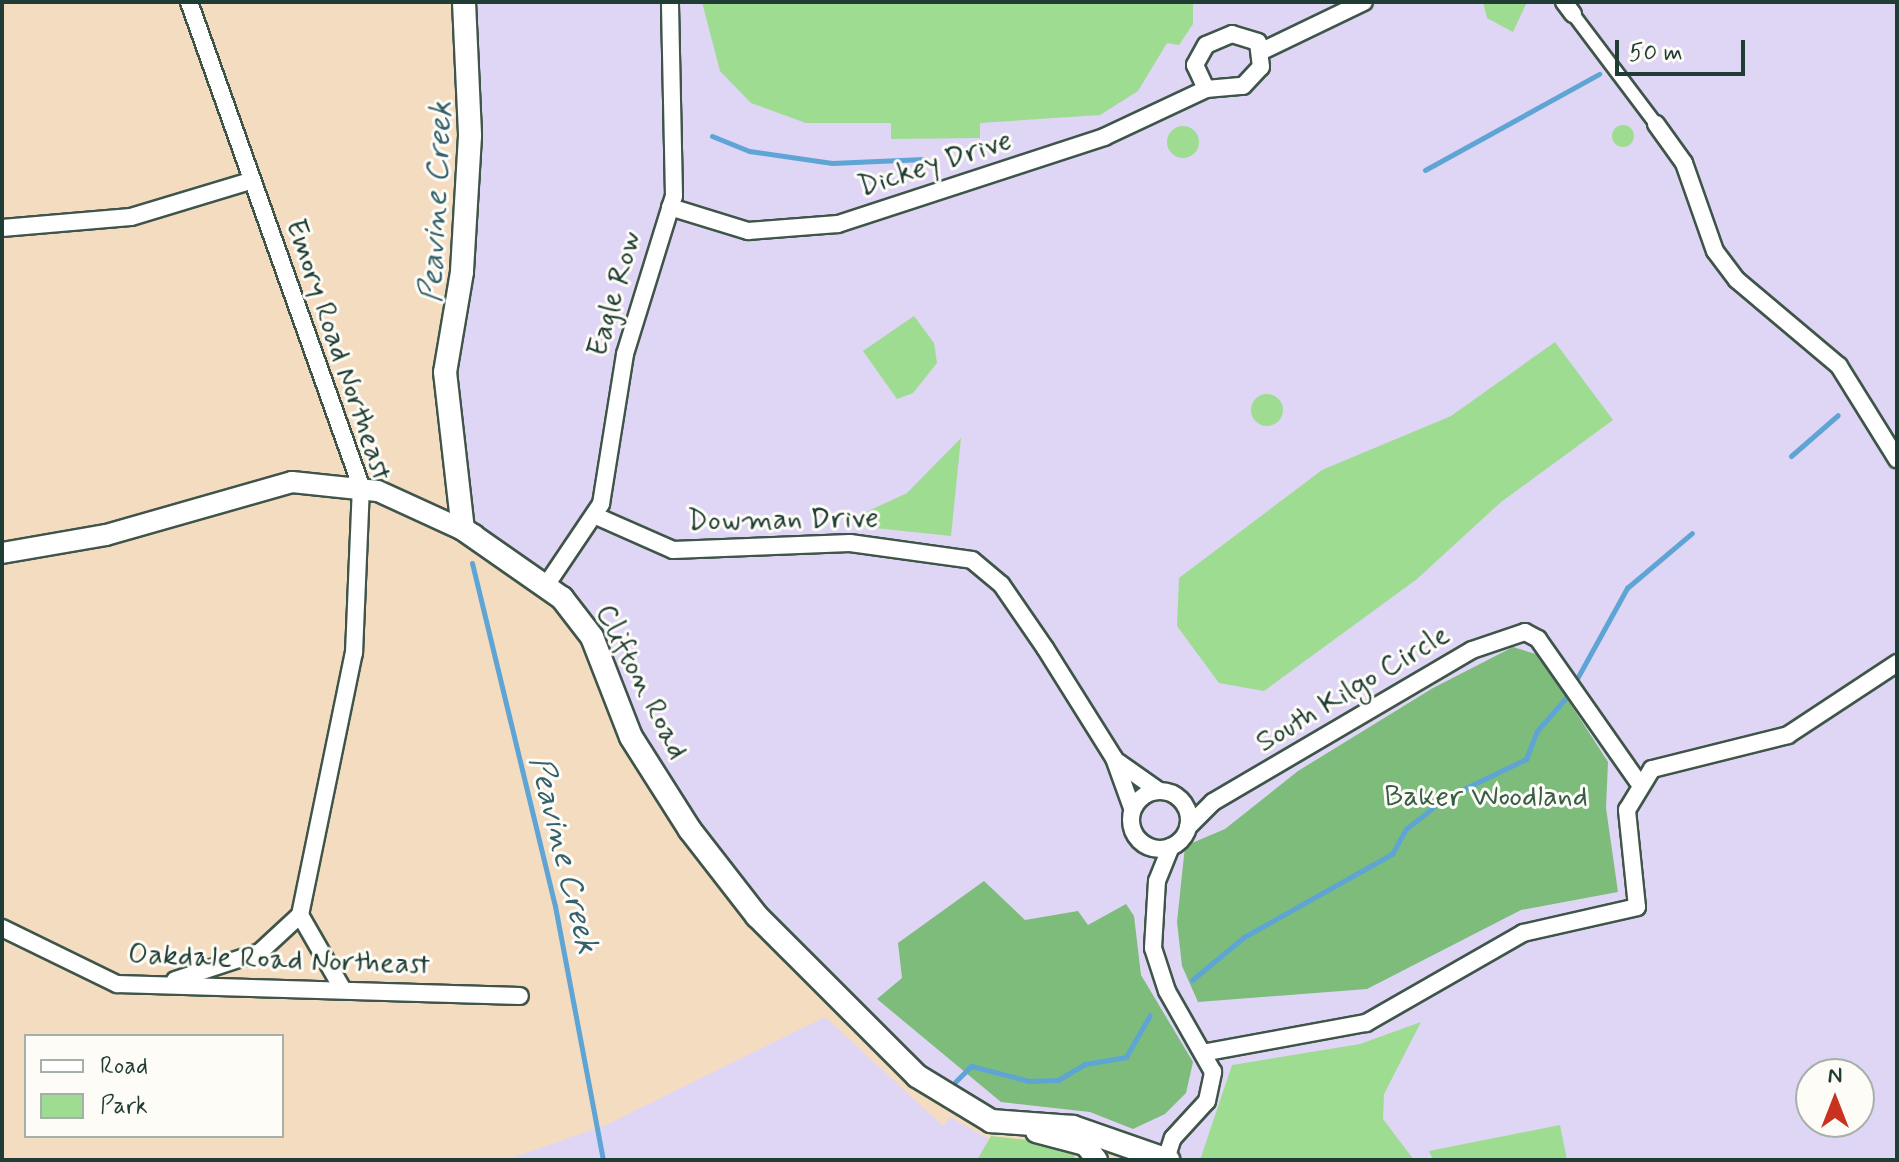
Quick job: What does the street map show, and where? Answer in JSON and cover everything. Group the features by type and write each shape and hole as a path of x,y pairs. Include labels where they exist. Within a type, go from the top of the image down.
{"main road":[{"path":"464,2 470,136 462,272 445,372 463,529 492,545"},
{"name":"Clifton Road","path":"518,562 554,591 584,625"},
{"path":"690,830 757,916"},
{"path":"1112,1160 1133,1149 1167,1159"}],"street":[{"name":"Emory Road Northeast","path":"189,2 250,181 361,486 354,653 300,915"},
{"name":"Eagle Row","path":"554,591 596,516 625,354 670,207 670,2"},
{"path":"1206,89 1195,65 1206,45 1242,33 1262,51 1364,2"},
{"path":"1568,8 1684,163 1715,251 1737,280 1828,353 1897,459"},
{"name":"Dickey Drive","path":"670,207 748,231 838,224 1090,142 1206,89 1227,91 1252,81 1262,51"},
{"path":"2,228 119,220 250,181"},
{"path":"2,553 106,535 274,484 361,486 438,516 518,562"},
{"name":"Dowman Drive","path":"596,516 673,550 850,543 972,560 1001,584 1114,758 1132,808 1137,839 1171,847"},
{"path":"584,625 631,737 690,830"},
{"name":"South Kilgo Circle","path":"1188,827 1213,802 1472,650 1532,636 1638,782"},
{"path":"1208,1052 1366,1023 1523,933 1637,907 1627,810 1638,782 1663,763 1802,729 1897,663"},
{"name":"Dowman Drive","path":"1114,758 1159,791 1184,803"},
{"path":"1132,808 1159,791"},
{"name":"South Kilgo Circle","path":"1184,803 1213,802"},
{"path":"1167,1159 1173,1138 1207,1101 1213,1072 1208,1052 1167,991 1153,948 1157,881 1171,847 1188,827 1184,803"},
{"path":"175,980 260,952 300,915 342,988"},
{"path":"757,916 917,1076 969,1112 1085,1145 1097,1160"},
{"name":"Oakdale Road Northeast","path":"2,928 104,980 175,980 520,996"},
{"path":"1017,1127 1073,1127 1133,1149"}],"shaded area":[{"path":"464,2 1897,2 1897,1160 1168,1160 946,1098 690,830 592,637 463,529 445,372 462,272"},
{"path":"825,1017 943,1126 950,1117 1026,1160 506,1160 606,1125"}],"green space":[{"path":"702,2 1193,2 1193,24 1179,45 1167,43 1138,91 1100,115 980,123 980,138 891,139 891,123 806,123 751,103 720,71"},
{"path":"1483,2 1527,2 1513,32 1487,18"},
{"path":"1623,125 1631,128 1634,136 1631,144 1623,147 1615,144 1612,136 1615,128"},
{"path":"1183,126 1194,131 1199,142 1194,153 1183,158 1172,153 1167,142 1172,131"},
{"path":"914,316 934,343 937,363 913,393 897,399 863,351"},
{"path":"1555,342 1613,420 1501,502 1417,579 1264,691 1219,683 1177,626 1179,578 1322,470 1451,416"},
{"path":"1267,394 1278,399 1283,410 1278,421 1267,426 1256,421 1251,410 1256,399"},
{"path":"961,438 951,536 856,526 851,519 907,493"},
{"name":"Baker Woodland","path":"1513,647 1539,655 1608,762 1606,808 1618,892 1521,910 1367,989 1198,1002 1182,966 1177,922 1185,846 1225,829 1298,771 1433,688"},
{"path":"984,881 1025,920 1078,911 1088,925 1126,904 1134,916 1141,975 1193,1062 1186,1093 1165,1114 1133,1129 1090,1112 1001,1102 877,999 902,978 898,943"},
{"path":"1421,1022 1384,1094 1383,1119 1414,1160 1200,1160 1232,1065 1360,1044"},
{"path":"1560,1125 1567,1160 1433,1160 1429,1151"},
{"path":"991,1136 1055,1143 1077,1152 1073,1160 977,1160"}],"waterway":[{"path":"1425,170 1599,74"},
{"path":"712,136 749,151 832,163 924,159"},
{"path":"1791,456 1838,415"},
{"path":"1574,684 1627,588 1692,533"},
{"name":"Peavine Creek","path":"472,563 555,906 603,1160"},
{"path":"1192,980 1244,937 1392,854 1406,829 1445,798 1526,759 1537,731 1570,693"},
{"path":"955,1082 971,1066 1029,1081 1058,1080 1085,1064 1126,1057 1150,1015"}]}
